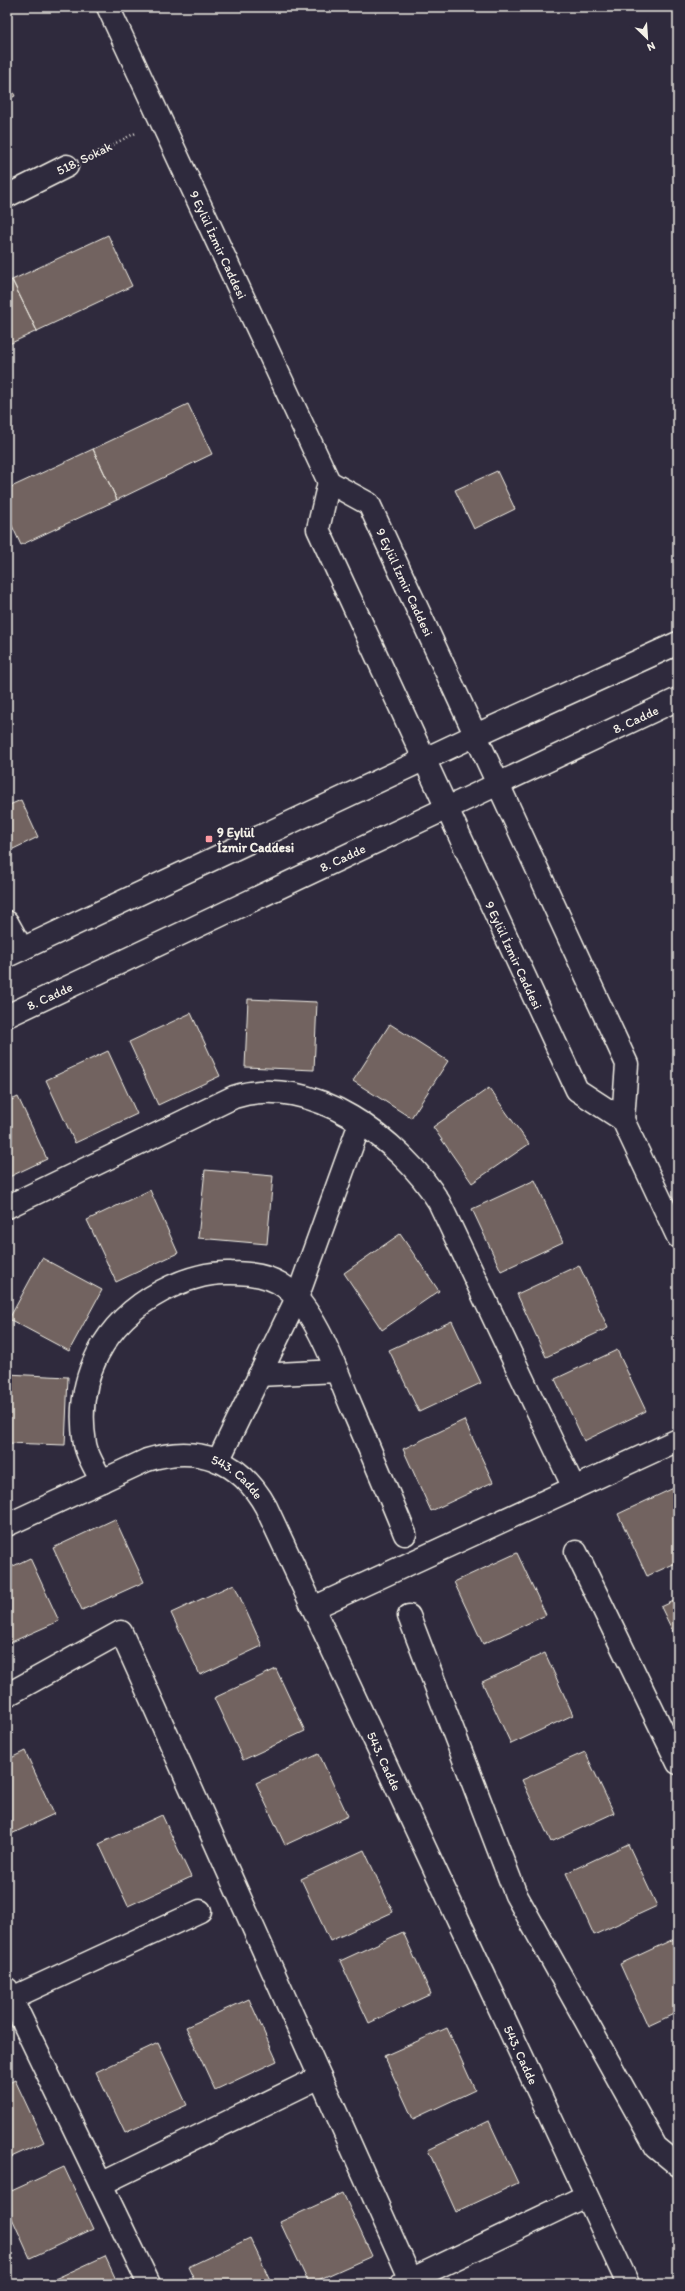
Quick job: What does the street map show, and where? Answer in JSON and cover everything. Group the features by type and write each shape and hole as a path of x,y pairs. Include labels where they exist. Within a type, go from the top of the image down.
{"street":[{"name":"9 Eylül İzmir Caddesi","path":"108,7 329,482 369,504 627,1064 623,1120 678,1237"},
{"name":"518. Sokak","path":"7,196 67,166"},
{"name":"9 Eylül İzmir Caddesi","path":"329,482 318,529 577,1090 623,1120"},
{"path":"7,922 14,952 476,735 678,643"},
{"name":"8. Cadde","path":"7,1016 678,700"},
{"path":"7,1207 234,1097 247,1093 282,1093 305,1097 325,1103 360,1123 398,1151 417,1169 439,1202 574,1488"},
{"path":"218,1461 297,1298 360,1123"},
{"path":"102,1481 85,1446 83,1404 86,1384 101,1349 111,1331 129,1312 170,1287 216,1273 240,1273 263,1277 284,1286 297,1298 322,1339 405,1534"},
{"path":"259,1376 336,1371"},
{"path":"313,1608 678,1440"},
{"name":"543. Cadde","path":"7,1525 147,1460 162,1455 188,1453 218,1461 241,1474 259,1494 628,2284"},
{"path":"576,1552 678,1763"},
{"path":"409,1616 516,1895 656,2147 678,2165"},
{"path":"7,1695 121,1632 320,2077 406,2282 586,2196"},
{"path":"149,2284 9,1994 200,1911"},
{"path":"101,2184 320,2077"}],"path":[{"name":"518. Sokak","path":"67,166 161,121"}],"building":[{"path":"7,80 15,96 7,100"},
{"path":"108,235 132,286 37,331 12,280"},
{"path":"12,280 37,331 7,345 7,282"},
{"path":"188,404 212,454 117,500 93,449"},
{"path":"93,449 117,500 21,545 7,515 7,489"},
{"path":"497,471 515,509 474,529 455,490"},
{"path":"21,800 38,837 7,852 7,806"},
{"path":"248,999 317,1002 314,1070 245,1067"},
{"path":"191,1013 220,1076 158,1105 129,1042"},
{"path":"390,1024 448,1061 411,1118 353,1081"},
{"path":"108,1051 137,1114 75,1143 46,1080"},
{"path":"489,1088 529,1144 472,1183 433,1127"},
{"path":"18,1097 47,1159 7,1178 7,1102"},
{"path":"205,1170 273,1176 267,1244 198,1238"},
{"path":"535,1180 563,1242 501,1271 472,1209"},
{"path":"150,1190 178,1253 116,1282 87,1220"},
{"path":"400,1234 439,1291 382,1330 344,1273"},
{"path":"42,1258 102,1290 69,1351 9,1319"},
{"path":"579,1265 608,1328 546,1357 517,1294"},
{"path":"452,1321 481,1383 419,1412 389,1350"},
{"path":"617,1350 646,1411 584,1441 555,1379"},
{"path":"7,1374 68,1377 65,1445 7,1443"},
{"path":"464,1420 493,1482 431,1511 403,1449"},
{"path":"678,1486 678,1562 647,1576 618,1514"},
{"path":"115,1519 144,1582 82,1610 53,1548"},
{"path":"517,1553 546,1615 483,1644 454,1582"},
{"path":"30,1558 59,1621 7,1644 7,1569"},
{"path":"234,1584 262,1646 200,1675 171,1613"},
{"path":"678,1599 678,1642 661,1607"},
{"path":"545,1653 573,1715 511,1744 482,1682"},
{"path":"276,1669 305,1731 243,1760 214,1698"},
{"path":"25,1751 54,1814 7,1836 7,1760"},
{"path":"585,1752 614,1813 551,1842 522,1780"},
{"path":"319,1754 348,1816 285,1845 256,1783"},
{"path":"162,1815 191,1877 128,1906 99,1844"},
{"path":"628,1844 657,1906 594,1935 566,1873"},
{"path":"364,1850 393,1912 330,1941 301,1879"},
{"path":"403,1932 431,1994 369,2023 340,1961"},
{"path":"678,1937 678,2012 648,2026 620,1964"},
{"path":"249,1999 277,2061 215,2090 186,2027"},
{"path":"447,2028 475,2090 413,2119 384,2056"},
{"path":"158,2043 187,2105 125,2133 96,2072"},
{"path":"15,2080 44,2142 7,2159 7,2084"},
{"path":"489,2121 518,2183 456,2212 428,2150"},
{"path":"64,2167 93,2229 30,2258 7,2207 7,2193"},
{"path":"343,2193 372,2256 309,2284 280,2222"},
{"path":"250,2238 272,2284 196,2284 188,2267"},
{"path":"105,2256 118,2284 44,2284"}],"place":[{"name":"9 Eylül İzmir Caddesi","path":"209,839"}]}
